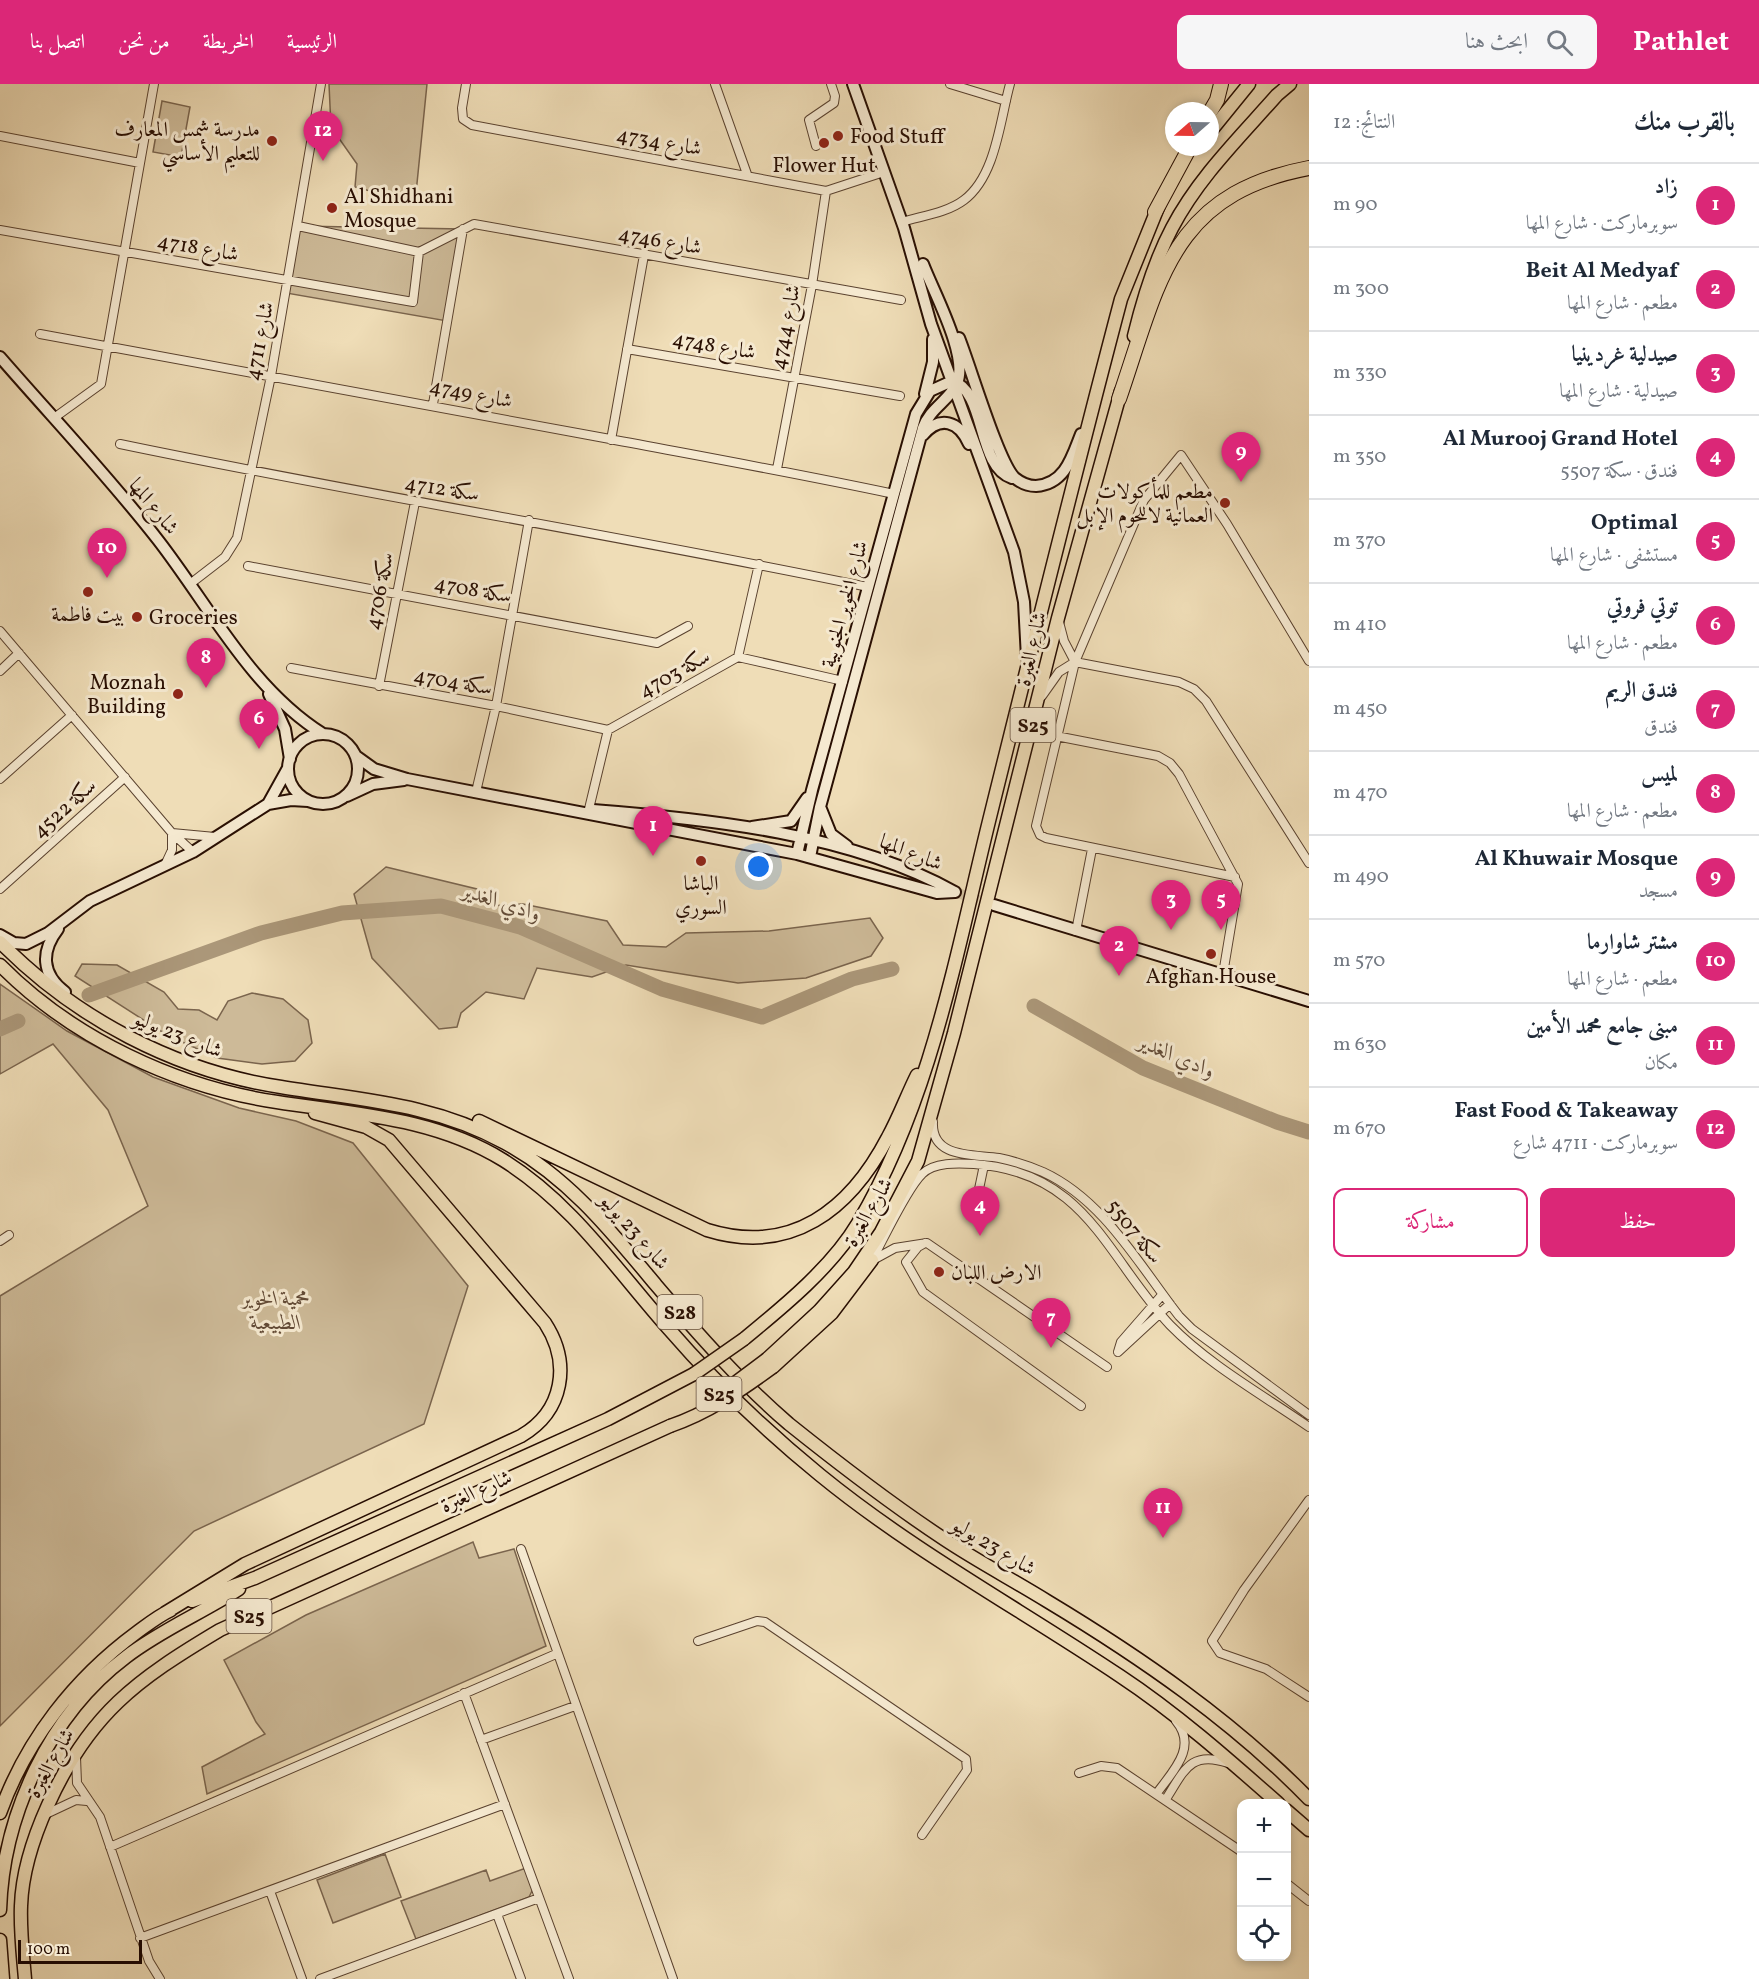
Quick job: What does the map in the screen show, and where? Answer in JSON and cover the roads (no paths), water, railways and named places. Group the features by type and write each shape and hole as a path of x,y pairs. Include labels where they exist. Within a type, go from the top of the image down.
{"highway":[{"path":"1214,102 1221,84"},
{"path":"1155,212 1185,156"},
{"path":"1119,399 1169,259 1194,225 1219,203 1239,191 1280,174 1309,168"}],"main road":[{"path":"1219,121 1250,84"},
{"name":"شارع الغبرة","path":"25,1979 21,1935 23,1885 43,1815 78,1746 137,1684 153,1671 220,1630 670,1426 770,1363 854,1272 881,1232 918,1161 935,1105 1039,701 1058,618 1119,399 1145,292 1172,228 1200,184 1277,95 1290,84"},
{"name":"شارع الغبرة","path":"0,1813 28,1751 64,1701 126,1641 165,1613 255,1578 608,1419 694,1374 744,1340 813,1279 857,1225 900,1139 915,1102 930,1050 1120,299 1155,212 1192,156"},
{"name":"شارع 23 يوليو","path":"0,942 34,974 68,1000 117,1030 184,1062 278,1087 375,1099 414,1108 476,1129 536,1161 594,1211 677,1310 786,1421 945,1540 1132,1654 1237,1733 1309,1799"},
{"name":"شارع 23 يوليو","path":"0,965 34,995 76,1026 126,1053 179,1077 273,1102 402,1120 436,1130 501,1159 570,1212 696,1359 821,1476 898,1533 1123,1677 1274,1799"},
{"path":"375,1099 402,1097 479,1121 707,1230 738,1239 756,1239 774,1237 806,1226 835,1207 887,1139 930,1050"},
{"path":"165,1613 244,1564 521,1436 540,1422 560,1386 562,1374 559,1347 545,1323 400,1150 389,1140 366,1127 273,1102"},
{"path":"770,1363 832,1312 872,1260"},
{"path":"0,1910 4,1862 23,1798 49,1746 65,1721 124,1658 255,1578"},
{"path":"1291,1814 1309,1830"},
{"path":"21,1935 32,1979"},
{"path":"0,1940 3,1979"}],"street":[{"path":"54,418 101,384 154,84"},
{"name":"4711 شارع","path":"190,584 225,557 237,538 249,471 271,376 321,84"},
{"name":"4734 شارع","path":"466,84 462,108 463,119 472,125 747,174 826,191"},
{"path":"715,84 747,174"},
{"path":"816,146 809,120 834,103 836,96 831,84"},
{"path":"853,84 903,225 931,324 1002,520 1022,584 1027,667"},
{"path":"950,84 1006,101"},
{"path":"903,225 953,206 971,193 989,163 1010,84"},
{"path":"0,136 140,164"},
{"path":"826,191 884,172"},
{"name":"4744 شارع","path":"777,469 812,285 826,191"},
{"name":"4746 شارع","path":"419,252 474,224 901,300"},
{"path":"903,225 955,328 1001,452 1016,479"},
{"path":"298,226 419,252"},
{"name":"4718 شارع","path":"0,230 390,300 413,302 419,252"},
{"path":"433,404 463,230"},
{"path":"611,440 644,255"},
{"path":"923,264 957,351 960,366 954,384"},
{"name":"شارع الخوير الجنوبية","path":"797,854 812,790 868,587 916,414 933,362 931,324"},
{"name":"4749 شارع","path":"40,334 433,404 611,440 777,469 894,494"},
{"name":"4748 شارع","path":"627,348 900,396"},
{"name":"شارع المها","path":"0,357 158,540 266,689 285,729 289,763"},
{"path":"922,400 934,388 954,384 966,391 973,403 997,465 1005,474 1030,486 1039,486 1060,477 1070,462 1092,409"},
{"name":"شارع الخوير الجنوبية","path":"810,857 820,807 919,444 929,415 954,384"},
{"path":"919,444 923,435 936,423 945,421 960,429 993,506 1002,520"},
{"name":"سكة 4712","path":"120,444 249,471 415,502 529,520 868,587"},
{"path":"1235,877 1092,849 1046,837 1038,832 1036,821 1075,662 1144,500 1181,455 1227,524 1309,661"},
{"name":"4706 سكة","path":"379,686 415,502"},
{"path":"476,792 496,706 529,520"},
{"path":"738,657 759,564"},
{"name":"سكة 4708","path":"248,566 657,643 688,626"},
{"path":"1058,618 1064,641 1075,662"},
{"path":"0,631 172,833 193,852"},
{"path":"0,671 19,653"},
{"name":"4703 سكة","path":"608,730 738,657 843,681"},
{"path":"1039,701 1053,678 1075,662 1179,682 1194,689 1206,701 1309,863"},
{"name":"سكة 4704","path":"291,668 496,706 608,730"},
{"name":"شارع المها","path":"266,689 297,717 323,734"},
{"path":"0,779 72,715"},
{"path":"588,813 608,730"},
{"path":"0,935 14,944 26,944 90,902 116,887 193,852 268,804 291,800 328,804 347,796 358,778 356,756 346,742 323,734 306,739 293,751 268,804"},
{"path":"1056,736 1165,759 1179,774 1235,877 1238,891 1223,974"},
{"name":"شارع المها","path":"356,756 374,769 407,779 797,854 937,893 955,892 857,852 801,838 692,818 593,810 588,813"},
{"path":"289,763 293,788 308,801"},
{"name":"سكة 4522","path":"0,889 124,777"},
{"name":"شارع المها","path":"347,796 373,784 407,779"},
{"path":"751,828 759,824 782,824 791,821 812,790"},
{"path":"820,807 825,824 833,837 857,852"},
{"path":"172,833 215,837"},
{"path":"164,866 172,850 172,833"},
{"path":"1076,931 1092,849"},
{"path":"994,905 1309,1001"},
{"path":"64,921 45,951 44,962 49,973 60,988 117,1030"},
{"name":"سكة 5507","path":"935,1105 933,1133 942,1146 954,1153 1022,1164 1063,1183 1098,1211 1162,1295 1204,1340 1309,1414"},
{"name":"سكة 5507","path":"872,1260 922,1174 937,1167 958,1164 984,1165 1025,1176 1044,1185 1078,1208 1107,1240 1152,1304 1202,1352 1309,1427"},
{"path":"979,1189 984,1165"},
{"path":"0,1240 9,1235"},
{"path":"872,1260 895,1248 927,1243 1107,1367"},
{"path":"927,1243 918,1247 906,1262 923,1292 1081,1406"},
{"path":"1162,1295 1120,1342 1118,1352 1170,1304"},
{"path":"1309,1500 1244,1590 1212,1641 1220,1653 1275,1673 1309,1697"},
{"path":"521,1549 556,1654 674,1979"},
{"path":"698,1641 756,1621 765,1622 966,1759 967,1770 922,1836"},
{"path":"110,1847 556,1654"},
{"path":"464,1693 569,1979"},
{"path":"481,1740 575,1706"},
{"path":"1157,1793 1182,1757 1185,1742 1180,1727 1163,1707"},
{"path":"78,1746 76,1778 87,1801 99,1817 149,1961 160,1979"},
{"path":"1166,1799 1185,1770 1197,1760 1212,1758 1234,1765"},
{"path":"1079,1773 1109,1766 1157,1793 1237,1849"},
{"path":"1287,1777 1309,1794"},
{"path":"43,1815 76,1800 87,1801"},
{"path":"141,1938 505,1804"},
{"path":"1291,1886 1309,1901"},
{"path":"270,1892 302,1979"},
{"path":"320,1979 539,1898"},
{"path":"497,1914 521,1979"}],"waterway":[{"name":"وادي الغدير","path":"89,995 261,933 342,913 441,906 520,927 662,989 762,1017 852,979 892,969"},
{"name":"وادي الغدير","path":"1034,1006 1143,1068 1277,1122 1309,1132"},
{"name":"وادي الغدير","path":"0,1029 18,1021"}],"tunnel":[{"path":"955,892 994,905"}],"place":[{"name":"Food Stuff","path":"838,136"},
{"name":"مدرسة شمس المعارف للتعليم الأساسي","path":"272,141"},
{"name":"Flower Hut","path":"824,143"},
{"name":"Fast Food & Takeaway","path":"323,161"},
{"name":"Al Shidhani Mosque","path":"332,208"},
{"name":"Al Khuwair Mosque","path":"1241,482"},
{"name":"مطعم للمأكولات العمانية لاللحوم الإبل","path":"1225,503"},
{"name":"مشتر شاوارما","path":"107,578"},
{"name":"بيت فاطمة","path":"88,592"},
{"name":"Groceries","path":"137,617"},
{"name":"لميس","path":"206,688"},
{"name":"Moznah Building","path":"178,694"},
{"name":"توتي فروتي","path":"259,749"},
{"name":"زاد","path":"653,856"},
{"name":"الباشا السوري","path":"701,861"},
{"name":"صيدلية غردينيا","path":"1171,930"},
{"name":"Optimal","path":"1221,930"},
{"name":"Afghan House","path":"1211,954"},
{"name":"Beit Al Medyaf","path":"1119,976"},
{"name":"Al Murooj Grand Hotel","path":"980,1236"},
{"name":"الارض اللبان","path":"939,1272"},
{"name":"فندق الريم","path":"1051,1348"},
{"name":"مبنى جامع محمد الأمين","path":"1163,1538"}],"park label":[{"name":"محمية الخوير الطبيعية","path":"276,1310"}]}
